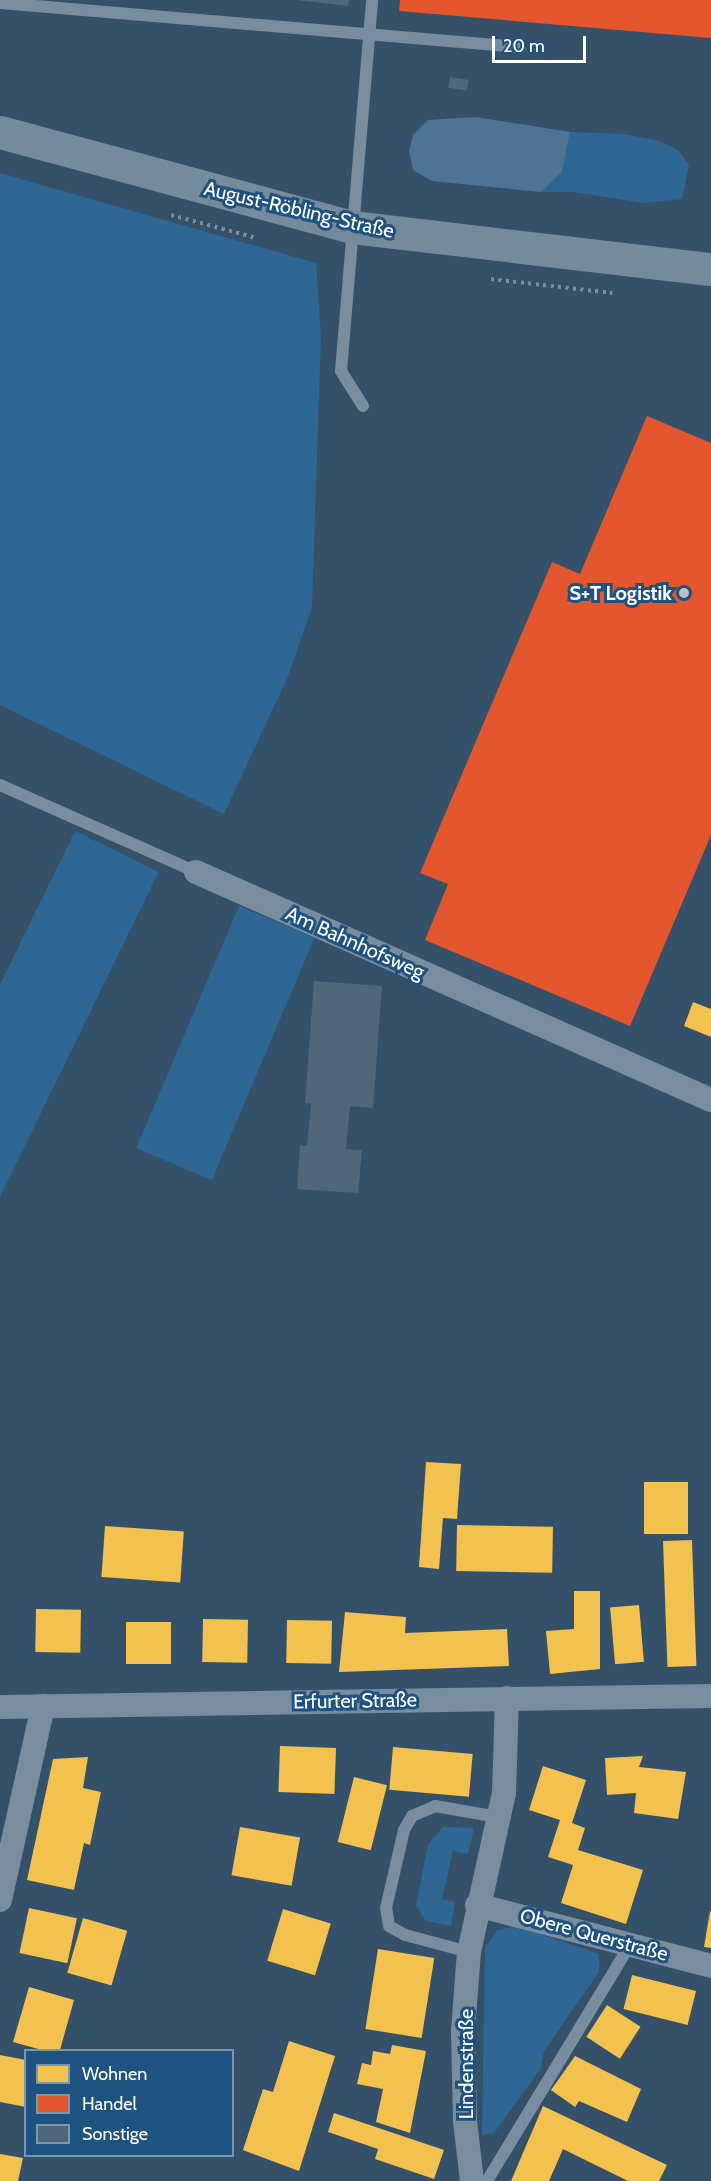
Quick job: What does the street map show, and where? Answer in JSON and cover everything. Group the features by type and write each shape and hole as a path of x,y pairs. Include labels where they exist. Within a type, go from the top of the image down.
{"street":[{"name":"August-Röbling-Straße","path":"0,132 352,227 711,269"},
{"name":"Am Bahnhofsweg","path":"196,872 711,1100"},
{"name":"Erfurter Straße","path":"0,1707 711,1696"},
{"name":"Lindenstraße","path":"475,2180 465,2121 463,2031 469,1952 477,1905 504,1793 507,1698"},
{"path":"0,1900 43,1706"},
{"name":"Obere Querstraße","path":"477,1905 711,1966"}],"lane":[{"path":"363,406 341,371 372,0"},
{"path":"0,3 369,33 520,48"},
{"name":"Am Bahnhofsweg","path":"0,785 196,872"},
{"path":"469,1952 405,1935 389,1926 386,1908 404,1830 412,1816 435,1806 498,1817"},
{"path":"475,2180 630,1945"}],"shaded area":[{"path":"476,117 570,132 562,172 541,192 432,181 413,170 409,151 413,135 428,120"},
{"path":"570,132 624,134 659,141 678,150 689,165 682,199 644,203 573,192 541,192 562,172"},
{"path":"0,173 316,263 321,336 312,607 289,674 224,814 0,705"},
{"path":"75,831 159,872 0,1197 0,985"},
{"path":"239,906 314,938 212,1180 136,1148"},
{"path":"443,1827 474,1828 468,1854 453,1851 442,1899 455,1902 451,1926 426,1921 416,1906 428,1845"},
{"path":"517,1926 599,1954 599,1972 544,2051 541,2068 494,2133 482,2135 485,1948 497,1930"}],"building: Wohnen":[{"path":"693,1002 711,1009 711,1037 684,1026"},
{"path":"426,1462 461,1464 457,1519 443,1518 439,1569 419,1567"},
{"path":"644,1482 688,1482 688,1534 644,1534"},
{"path":"457,1525 553,1527 552,1573 456,1571"},
{"path":"105,1526 184,1532 180,1582 101,1577"},
{"path":"692,1540 696,1666 667,1667 663,1541"},
{"path":"574,1591 600,1591 600,1669 550,1674 546,1631 574,1629"},
{"path":"639,1605 644,1662 615,1664 610,1608"},
{"path":"36,1609 81,1610 80,1653 35,1652"},
{"path":"345,1612 406,1617 405,1633 507,1629 509,1666 339,1672"},
{"path":"203,1619 248,1620 247,1663 202,1662"},
{"path":"287,1620 332,1621 331,1664 286,1663"},
{"path":"126,1622 171,1622 171,1664 126,1664"},
{"path":"280,1746 336,1748 334,1794 278,1792"},
{"path":"393,1747 473,1754 469,1797 389,1790"},
{"path":"643,1756 639,1767 686,1772 678,1819 634,1813 636,1793 607,1795 605,1758"},
{"path":"88,1757 83,1788 101,1792 90,1845 84,1843 74,1890 27,1880 53,1759"},
{"path":"543,1766 586,1780 572,1823 585,1828 578,1850 643,1870 626,1924 561,1903 573,1865 548,1857 560,1820 529,1810"},
{"path":"354,1777 387,1785 371,1850 338,1842"},
{"path":"240,1827 300,1838 292,1886 231,1875"},
{"path":"29,1908 77,1918 67,1963 19,1953"},
{"path":"283,1909 331,1924 315,1975 267,1961"},
{"path":"711,1911 711,1948 704,1947"},
{"path":"83,1918 127,1931 112,1985 67,1973"},
{"path":"378,1949 434,1958 422,2038 365,2029"},
{"path":"632,1975 696,1991 688,2025 624,2009"},
{"path":"29,1987 74,2000 60,2049 38,2049 13,2042"},
{"path":"607,2005 641,2027 620,2059 586,2037"},
{"path":"289,2041 335,2056 299,2171 243,2150 263,2089 273,2092"},
{"path":"392,2045 426,2051 410,2133 376,2122 383,2089 357,2084 362,2063 371,2065 373,2051 390,2054"},
{"path":"0,2055 24,2060 24,2107 0,2102"},
{"path":"575,2056 641,2089 627,2122 579,2101 575,2107 551,2090"},
{"path":"543,2106 667,2165 659,2181 628,2181 563,2149 549,2181 511,2181"},
{"path":"334,2113 444,2150 434,2179 375,2159 378,2149 328,2132"},
{"path":"0,2154 23,2158 18,2181 0,2181"}],"building: Handel":[{"path":"400,0 711,0 711,38 399,11"},
{"path":"647,416 711,443 711,835 630,1026 425,940 448,884 420,873 552,562 580,574"}],"building: Sonstige":[{"path":"296,0 349,0 348,6"},
{"path":"450,77 469,80 467,91 448,88"},
{"path":"314,981 382,986 373,1108 350,1106 346,1149 362,1150 358,1193 297,1189 300,1145 307,1146 311,1104 305,1103"}],"place":[{"name":"S+T Logistik","path":"684,593"}]}
